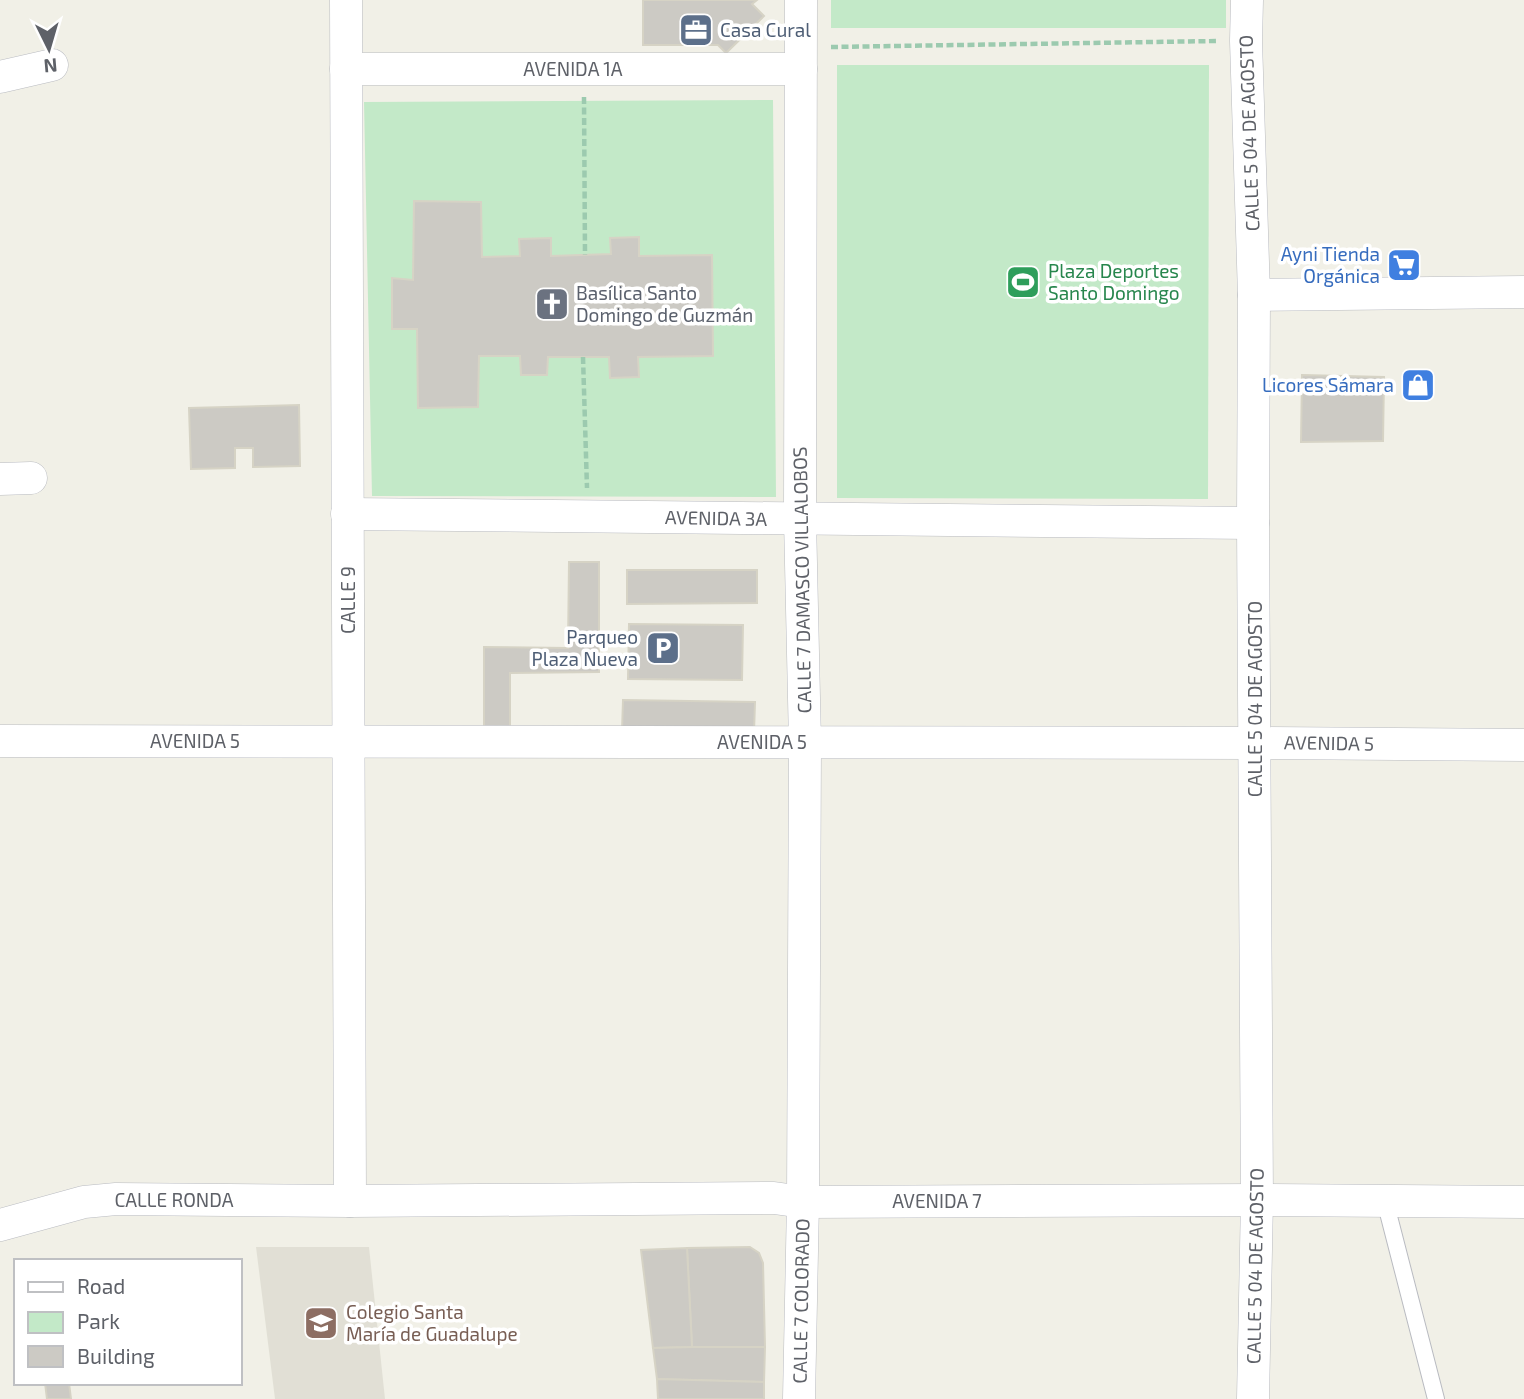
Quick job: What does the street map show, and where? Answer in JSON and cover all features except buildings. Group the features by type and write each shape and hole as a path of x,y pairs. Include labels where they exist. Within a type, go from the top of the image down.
{"street":[{"name":"CALLE 9","path":"346,0 350,1201"},
{"name":"CALLE 7 DAMASCO VILLALOBOS","path":"801,0 800,519 805,743 803,1202"},
{"name":"CALLE 5 04 DE AGOSTO","path":"1247,0 1254,295 1257,1199 1253,1399"},
{"name":"AVENIDA 1A","path":"345,69 584,69 801,58"},
{"path":"0,77 52,65"},
{"path":"1254,295 1524,292"},
{"path":"0,479 31,478"},
{"name":"AVENIDA 3A","path":"347,514 1253,523"},
{"name":"AVENIDA 5","path":"0,741 1524,745"},
{"name":"AVENIDA 7","path":"350,1201 774,1198 803,1202 1257,1199 1524,1202"},
{"name":"CALLE RONDA","path":"0,1225 84,1202 116,1199 350,1201"},
{"name":"CALLE 7 COLORADO","path":"799,1399 803,1202"}],"lane":[{"path":"1385,1201 1436,1399"}],"path":[{"path":"801,58 1246,41"},
{"path":"584,69 585,255"},
{"path":"583,357 588,517"}],"shaded area":[{"name":"Colegio Santa María de Guadalupe","path":"256,1247 369,1247 385,1399 275,1399"}],"green space":[{"path":"831,0 1226,0 1226,28 831,28"},
{"name":"Plaza Deportes Santo Domingo","path":"837,65 1209,65 1208,499 837,498"},
{"path":"773,100 776,497 372,496 364,102","holes":["415,201 481,202 482,257 520,256 520,239 550,238 551,256 611,254 611,238 639,238 639,256 711,255 713,356 638,357 638,377 610,378 609,357 548,357 547,375 520,356 479,356 478,407 419,408 417,329 392,328 392,279 413,280"]}],"place":[{"name":"Casa Cural","path":"696,30"},
{"name":"Ayni Tienda Orgánica","path":"1404,265"},
{"name":"Plaza Deportes Santo Domingo","path":"1023,282"},
{"name":"Basílica Santo Domingo de Guzmán","path":"552,304"},
{"name":"Licores Sámara","path":"1418,385"},
{"name":"Parqueo Plaza Nueva","path":"663,648"},
{"name":"Colegio Santa María de Guadalupe","path":"321,1323"}]}
